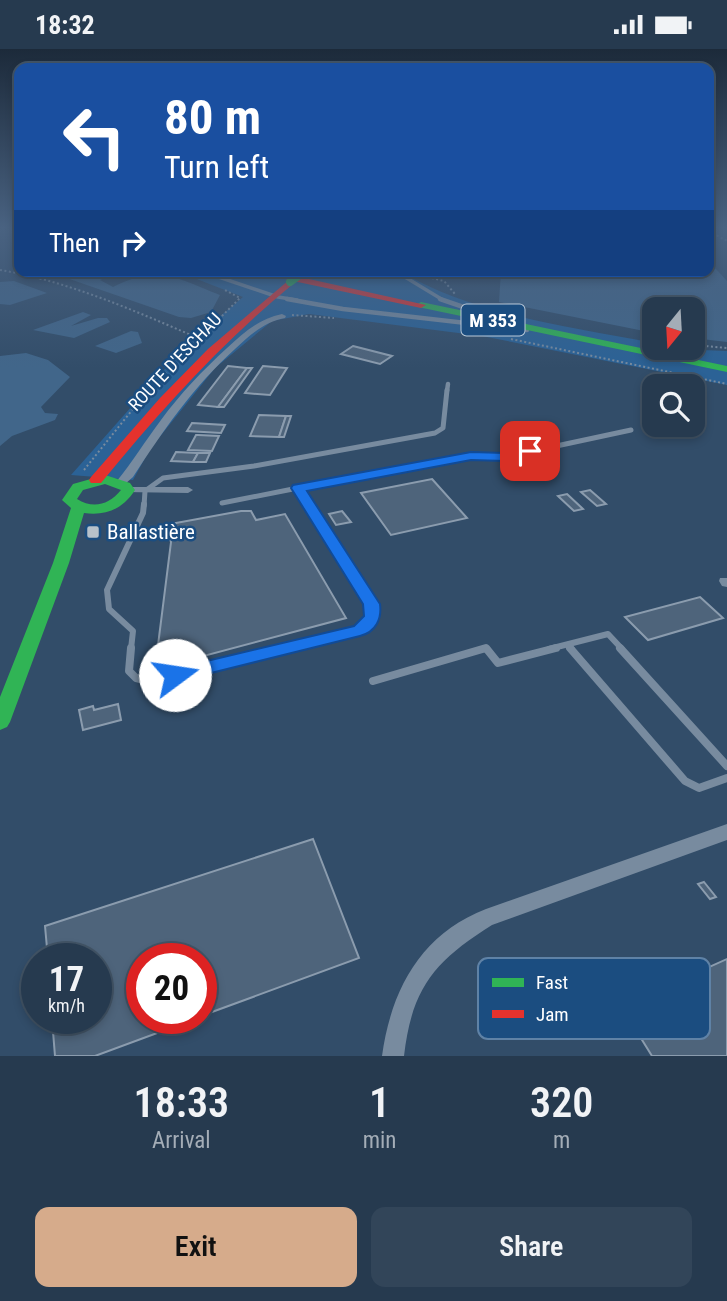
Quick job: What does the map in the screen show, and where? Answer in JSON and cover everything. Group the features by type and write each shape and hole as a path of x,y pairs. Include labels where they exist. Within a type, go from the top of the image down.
{"main road":[{"name":"ROUTE D'ESCHAU","path":"78,508 72,505 69,495 92,481 204,355 272,295 286,277"},
{"name":"M 353","path":"286,277 642,345"},
{"name":"M 353","path":"288,277 727,369"},
{"name":"M 353","path":"705,358 727,363"},
{"name":"ROUTE D'ESCHAU","path":"121,484 140,428"},
{"path":"0,722 31,636 68,549 78,508 98,509 123,499 121,484 92,481"},
{"path":"68,549 98,509"}],"street":[{"name":"ROUTE D'ESCHAU","path":"121,484 164,419 202,375 261,322 282,316"},
{"path":"121,484 145,491 188,490"},
{"path":"393,1056 400,1015 415,979 427,961 462,932 486,918 727,832"}],"lane":[{"path":"219,277 272,295 370,313 549,332"},
{"path":"405,277 445,302 478,312"},
{"path":"298,488 372,604 373,616 368,624 360,630 149,681 136,678 130,671 133,631 109,609 107,590 143,513 145,491 154,482 163,478 254,466 435,433 443,428 448,384"},
{"path":"222,502 471,456 505,457 631,430"},
{"path":"373,681 486,648 498,663 608,634 727,766"},
{"path":"568,645 685,782 699,787 727,778"}],"path":[{"path":"36,277 149,317 198,338"},
{"path":"192,277 197,279"},
{"path":"428,277 444,281 458,296"},
{"path":"92,481 79,476 149,389 240,298 223,289"},
{"path":"504,338 727,384"},
{"path":"705,346 727,348"}],"shaded area":[{"path":"714,274 721,274 727,281 727,342 705,339 705,297 642,297 642,331 499,302 501,277 714,277"},
{"path":"64,277 107,277 100,280 113,287 140,277 171,277 220,295 211,312 191,318 179,317"},
{"path":"191,277 411,277 460,299 491,309 556,325 642,341 642,361 705,361 705,350 727,351 727,385 705,381 705,374 672,374 482,336 309,314 272,321 215,368 150,449 133,480 71,475 186,345 243,297"},
{"path":"14,281 47,293 10,305 0,304 0,282"},
{"path":"83,312 91,315 71,326 98,318 107,318 110,322 74,338 33,330"},
{"path":"131,331 138,332 142,343 116,353 95,346"},
{"path":"26,353 48,360 70,377 41,407 45,413 58,414 55,420 12,436 0,446 0,356"}],"building":[{"path":"353,346 392,356 380,364 341,354"},
{"path":"228,366 247,368 218,407 198,405"},
{"path":"263,366 287,368 270,395 245,393"},
{"path":"247,368 252,368 224,407 218,407"},
{"path":"259,415 286,416 279,437 250,436"},
{"path":"286,416 291,416 284,437 279,437"},
{"path":"192,423 225,425 221,433 187,431"},
{"path":"196,435 219,436 212,451 188,450"},
{"path":"176,452 198,453 193,462 171,461"},
{"path":"198,453 210,453 206,462 193,462"},
{"path":"432,479 467,518 391,535 361,493"},
{"path":"590,490 606,504 597,506 581,492"},
{"path":"567,494 583,509 574,511 558,496"},
{"path":"251,511 256,520 285,514 346,618 155,669 171,542 165,525"},
{"path":"342,511 351,522 336,525 329,514"},
{"path":"700,597 723,618 648,640 625,617"},
{"path":"118,704 121,720 83,730 79,710 93,706 94,710"},
{"path":"313,839 359,958 217,1010 217,943 126,943 126,1034 154,1034 95,1056 55,1056 53,1034 112,1034 112,943 47,943 45,926"},
{"path":"704,882 716,897 710,899 698,884"},
{"path":"727,959 727,1056 652,1056 641,1039 710,1039 710,967"}],"traffic: fast":[{"path":"290,282 297,277"},
{"path":"421,305 727,369"},
{"path":"105,479 125,486 128,490 117,503 93,510 69,500 78,487 105,479"},
{"path":"0,722 61,563 78,508"}],"traffic: jam":[{"path":"288,277 421,305"},
{"path":"96,480 212,351 290,282"}],"place":[{"name":"Ballastière","path":"93,532"}],"route":[{"path":"175,675 360,630 368,624 373,616 372,604 298,488 471,456 505,457 530,451"}]}
